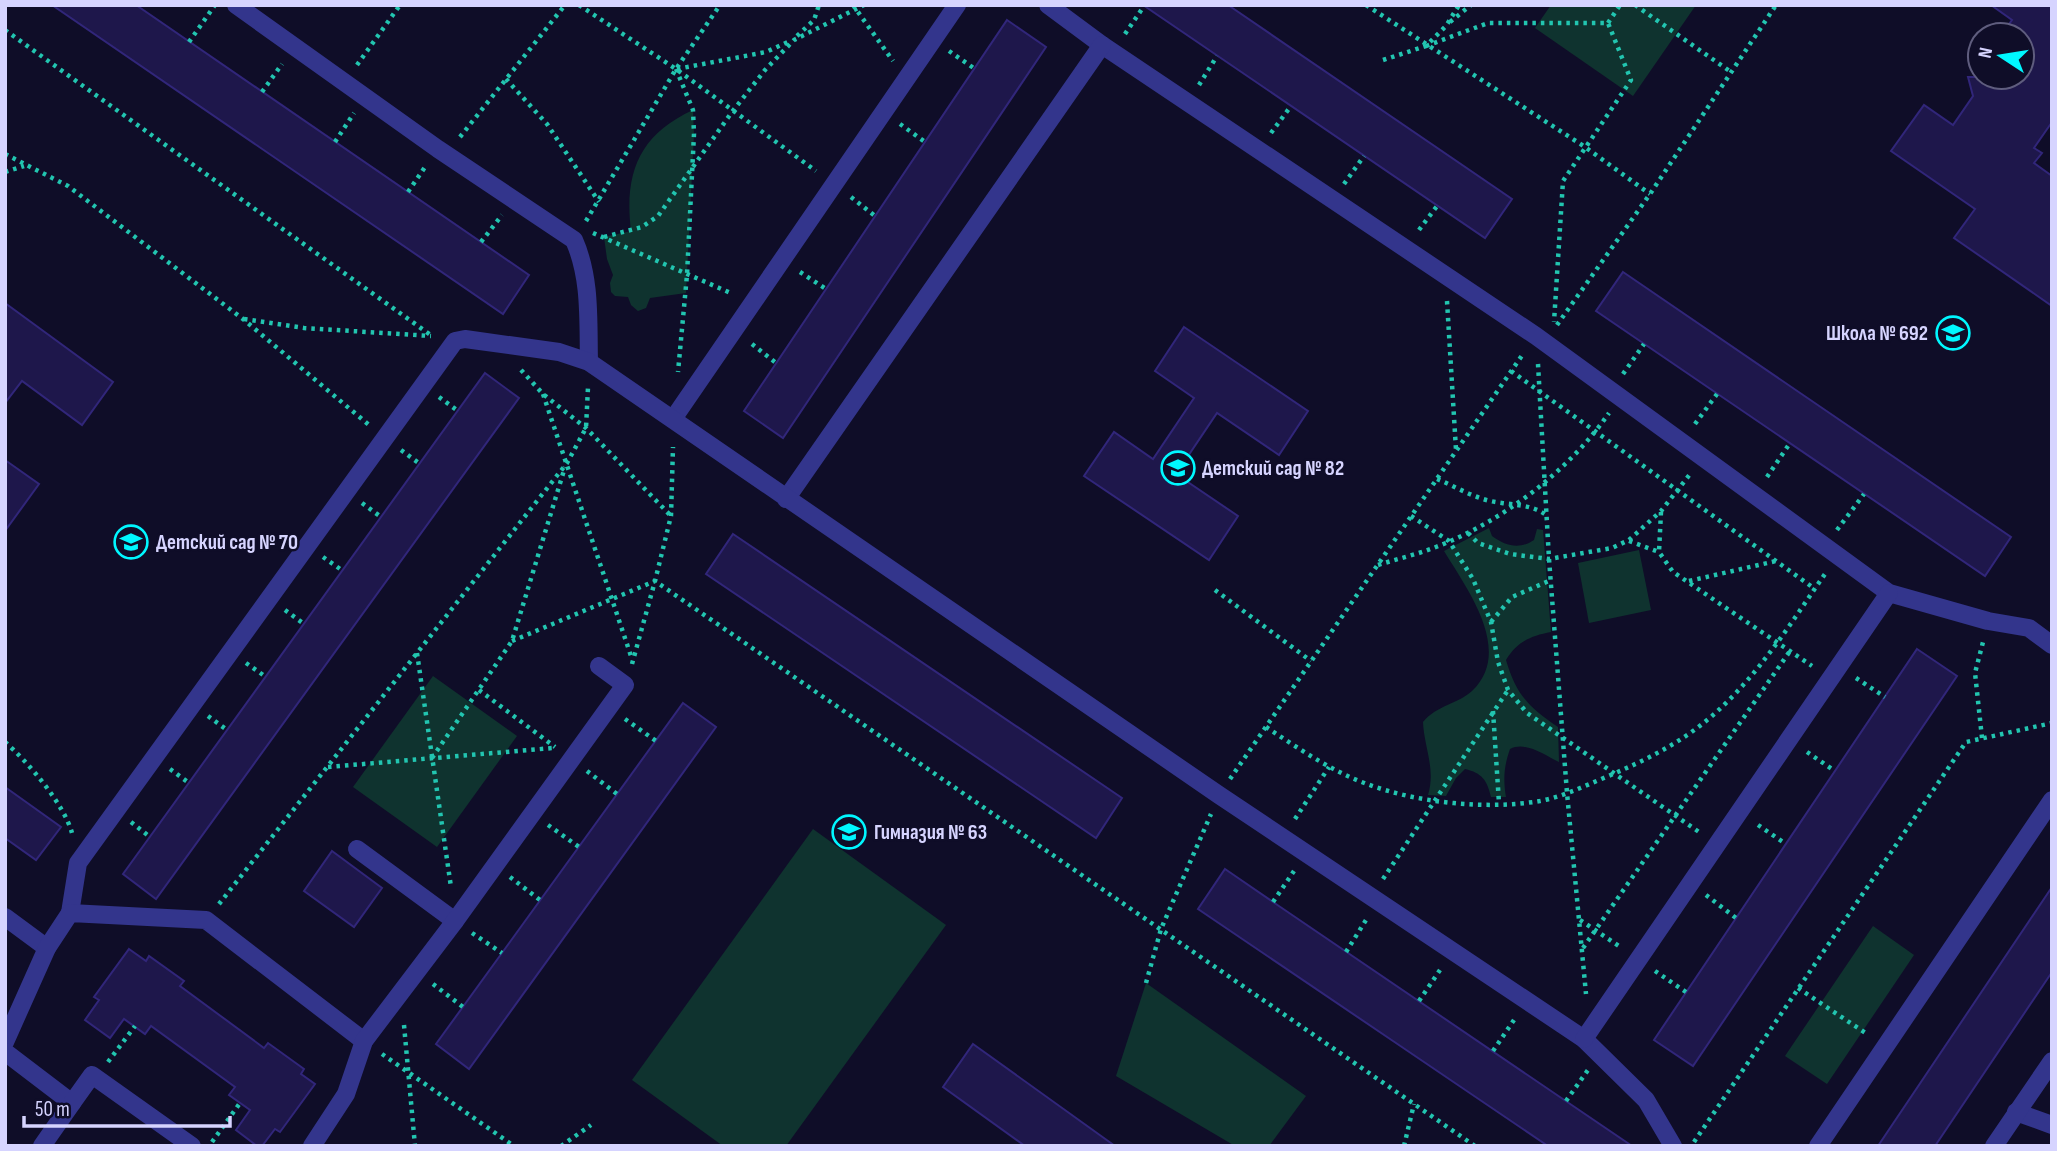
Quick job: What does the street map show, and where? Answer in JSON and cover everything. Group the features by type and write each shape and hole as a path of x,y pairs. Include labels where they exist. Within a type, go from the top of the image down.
{"lane":[{"path":"236,5 442,152 574,240 583,260 586,279 589,362"},
{"path":"673,419 957,5"},
{"path":"1048,5 1108,49 1536,335 1889,593 1988,621 2029,628 2052,645"},
{"path":"786,499 1108,49"},
{"path":"5,1042 47,947 70,913 78,863 455,341 466,339 559,352 589,362 1282,838 1527,1001 1587,1035 1600,1054 1646,1100 1673,1146"},
{"path":"1587,1035 1889,593"},
{"path":"312,1146 346,1094 364,1041 455,921 625,685 599,666"},
{"path":"1818,1146 2052,800"},
{"path":"357,849 455,921"},
{"path":"70,913 206,920 364,1041"},
{"path":"5,917 47,947"},
{"path":"5,1052 72,1102"},
{"path":"1994,1146 2052,1061"},
{"path":"42,1146 92,1075 192,1146"},
{"path":"2017,1112 2052,1125"}],"path":[{"path":"189,42 215,5"},
{"path":"346,83 400,5"},
{"path":"408,192 506,79 565,5"},
{"path":"579,5 676,69 875,216"},
{"path":"720,5 676,69 581,229 753,303"},
{"path":"604,237 642,227 658,216 732,111 765,70 814,20 819,5"},
{"path":"676,69 766,52 864,5"},
{"path":"1366,5 1585,146 1650,194"},
{"path":"1446,26 1459,5"},
{"path":"1426,46 1471,5"},
{"path":"1608,23 1620,5"},
{"path":"1635,5 1731,72"},
{"path":"1769,16 1770,5"},
{"path":"1608,23 1631,80 1563,181 1553,331 1650,194 1776,5"},
{"path":"1108,49 1144,6"},
{"path":"854,8 907,79"},
{"path":"1383,60 1489,23 1608,23"},
{"path":"5,30 450,349"},
{"path":"933,40 975,69"},
{"path":"262,92 295,48"},
{"path":"1188,102 1217,56"},
{"path":"676,69 693,110 687,275 677,381"},
{"path":"506,79 547,124 599,202"},
{"path":"335,142 365,96"},
{"path":"1259,149 1291,106"},
{"path":"884,112 925,142"},
{"path":"5,154 68,186 243,319 384,438"},
{"path":"1333,199 1364,156"},
{"path":"5,172 25,166"},
{"path":"481,242 513,200"},
{"path":"1406,248 1437,206"},
{"path":"782,260 826,289"},
{"path":"1446,275 1456,451"},
{"path":"243,319 304,328 431,336"},
{"path":"734,331 776,363"},
{"path":"1146,983 1161,929 1219,795 1536,335"},
{"path":"1536,335 1549,559 1587,1035"},
{"path":"496,344 543,394 586,428 671,516"},
{"path":"1378,565 1427,551 1468,533 1513,506 1562,469 1596,432 1644,344"},
{"path":"206,920 567,463 586,428 589,362"},
{"path":"1511,370 1815,589"},
{"path":"543,394 633,660"},
{"path":"1682,443 1717,394"},
{"path":"625,685 656,581 671,516 673,419"},
{"path":"1754,495 1790,443"},
{"path":"1468,533 1478,543 1510,554 1549,559 1612,548 1629,540 1661,511 1702,458"},
{"path":"432,758 513,641 567,463"},
{"path":"1437,479 1483,499 1513,506 1536,507 1547,515"},
{"path":"1266,727 1328,767 1367,785 1433,801 1539,801 1567,793 1677,744 1728,701 1778,643 1815,589 1832,551 1864,494"},
{"path":"1659,552 1661,511"},
{"path":"1412,516 1449,541 1472,579 1491,622 1499,663 1508,690 1527,713 1717,844"},
{"path":"1629,540 1659,552 1673,572 1790,651 1885,697"},
{"path":"1687,582 1777,561"},
{"path":"1491,622 1512,597 1551,580"},
{"path":"513,641 656,581"},
{"path":"656,581 1475,1146"},
{"path":"1216,590 1311,661"},
{"path":"1982,738 1975,673 1988,621"},
{"path":"1582,948 1790,651"},
{"path":"417,653 455,921 502,953"},
{"path":"479,690 617,794"},
{"path":"1346,952 1433,801 1508,690"},
{"path":"609,708 656,741"},
{"path":"1493,711 1499,803"},
{"path":"1691,1146 1966,742 2052,723"},
{"path":"1788,740 1835,771"},
{"path":"5,742 26,761 68,821 78,863"},
{"path":"327,767 555,748"},
{"path":"1282,838 1328,767"},
{"path":"1739,812 1786,844"},
{"path":"533,814 579,847"},
{"path":"1273,902 1306,854"},
{"path":"495,866 540,900"},
{"path":"1690,883 1736,918"},
{"path":"1419,1001 1452,951"},
{"path":"417,972 463,1007"},
{"path":"1798,988 1885,1046"},
{"path":"401,993 415,1146"},
{"path":"1493,1051 1527,1001"},
{"path":"92,1075 110,1060 135,1026"},
{"path":"364,1041 514,1146"},
{"path":"1566,1101 1600,1054"},
{"path":"209,1146 240,1103"},
{"path":"1404,1146 1414,1104"},
{"path":"561,1146 591,1125"}],"green space":[{"path":"1551,5 1696,5 1633,96 1535,28"},
{"path":"693,110 686,293 650,298 646,308 638,311 631,305 628,297 615,296 611,292 613,275 607,259 604,237 631,231 630,191 639,158 660,131"},
{"path":"1489,528 1492,536 1518,546 1534,540 1537,529 1543,530 1551,632 1525,641 1506,660 1514,682 1525,699 1558,727 1559,762 1535,750 1516,747 1510,749 1506,761 1506,797 1491,797 1483,778 1465,769 1456,778 1446,796 1428,795 1431,776 1423,722 1472,691 1484,675 1489,658 1488,639 1482,620 1474,601 1444,551"},
{"path":"1639,550 1651,610 1589,623 1578,563"},
{"path":"433,676 517,736 437,847 353,787"},
{"path":"813,829 946,925 786,1146 723,1146 632,1080"},
{"path":"1873,926 1914,955 1827,1084 1785,1056"},
{"path":"1146,983 1306,1096 1269,1146 1235,1146 1116,1076"}],"building":[{"path":"52,5 136,5 529,275 503,314"},
{"path":"1143,5 1228,5 1512,199 1485,238"},
{"path":"1991,5 2052,5 2052,122 2034,148 2042,153 2034,163 2052,176 2052,306 1954,238 1975,209 1891,151 1924,105 1953,125 1973,96 1972,91 2036,91 2036,21 2012,20"},
{"path":"1007,20 1046,47 783,438 744,411"},
{"path":"1623,272 2011,537 1985,576 1596,311"},
{"path":"5,303 113,382 82,425 22,381 5,403"},
{"path":"1184,327 1308,411 1279,455 1217,413 1176,474 1238,516 1209,560 1084,476 1114,432 1153,459 1194,398 1155,371"},
{"path":"485,373 519,398 156,899 123,874"},
{"path":"5,460 39,484 5,531"},
{"path":"733,534 1122,798 1096,838 706,574"},
{"path":"1917,649 1957,676 1693,1066 1654,1040"},
{"path":"683,703 716,727 469,1069 436,1044"},
{"path":"5,787 61,827 36,860 5,838"},
{"path":"332,851 382,888 354,927 304,891"},
{"path":"1225,869 1632,1146 1548,1146 1198,909"},
{"path":"2052,887 2052,972 1935,1146 1878,1146"},
{"path":"129,949 146,961 149,956 184,981 180,986 264,1048 268,1043 304,1069 301,1074 315,1084 280,1132 275,1129 262,1146 257,1146 236,1130 250,1110 229,1095 235,1087 151,1026 145,1034 124,1019 110,1038 85,1020 99,1000 94,997"},
{"path":"973,1044 1115,1146 1025,1146 943,1087"}],"place":[{"name":"Школа № 692","path":"1953,333"},
{"name":"Детский сад № 82","path":"1178,468"},
{"name":"Детский сад № 70","path":"131,542"},
{"name":"Гимназия № 63","path":"849,832"}]}
